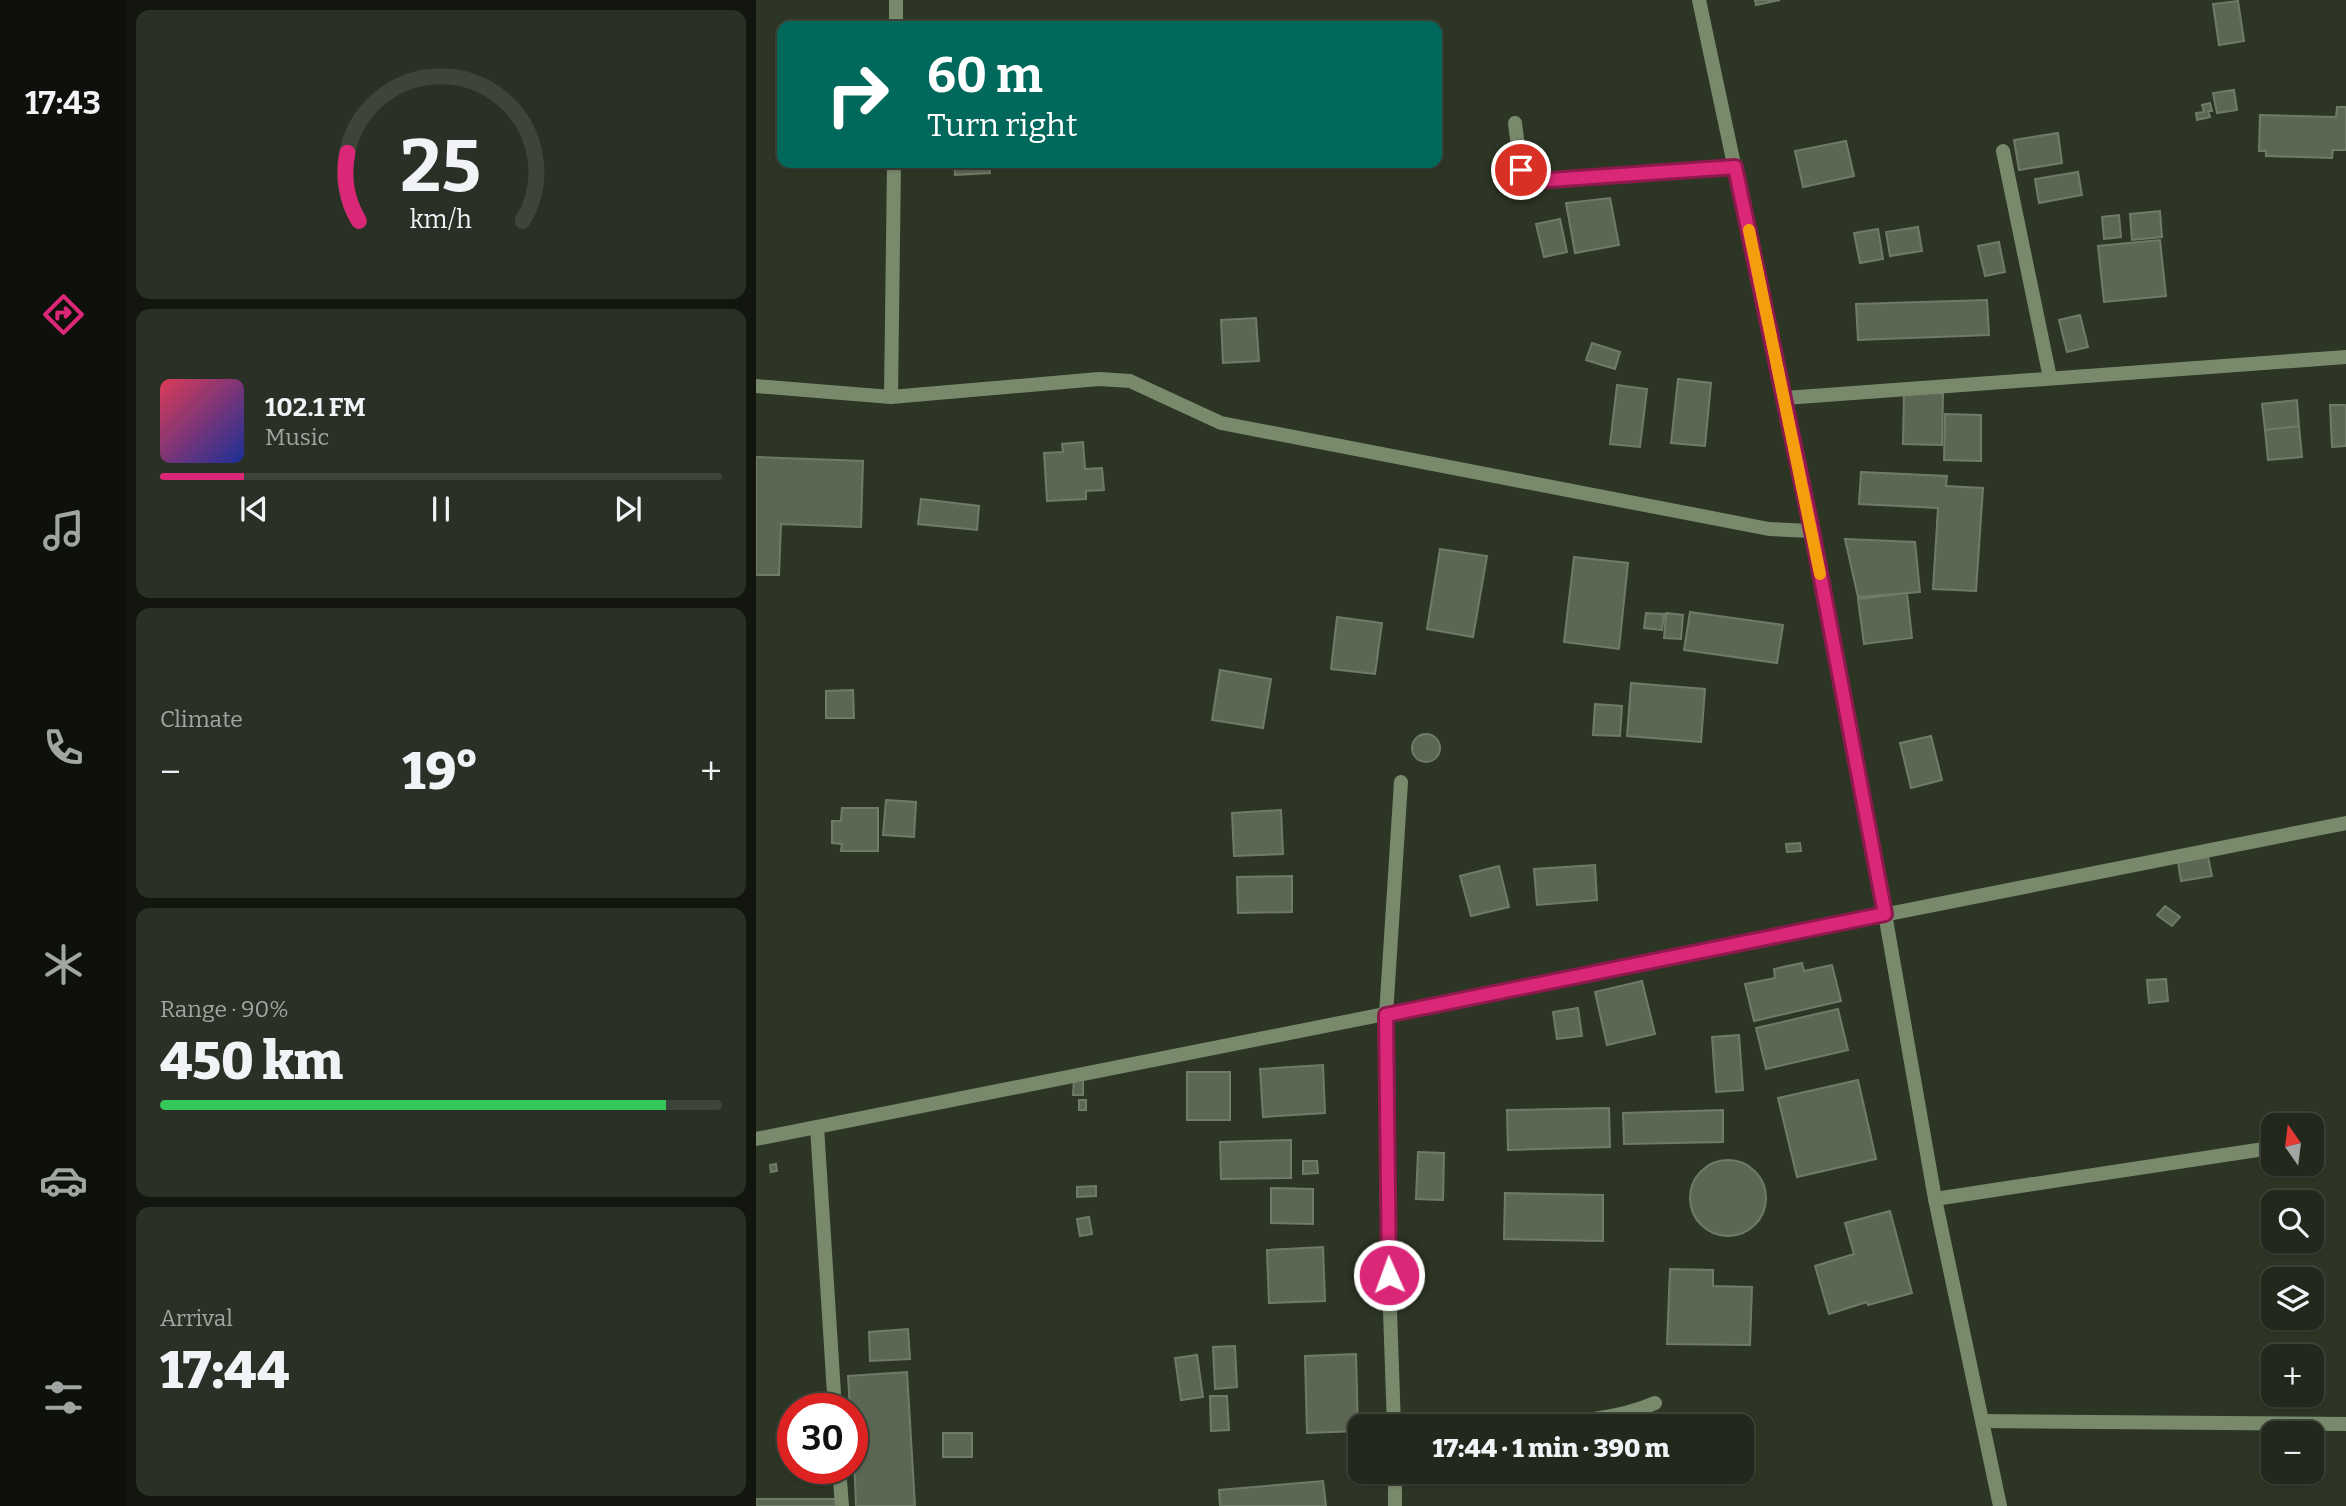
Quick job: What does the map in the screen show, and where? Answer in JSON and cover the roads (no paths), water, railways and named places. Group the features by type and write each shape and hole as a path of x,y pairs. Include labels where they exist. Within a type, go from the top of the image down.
{"street":[{"path":"896,0 896,21"},
{"path":"1699,0 1812,531 1885,914 1935,1199 2000,1506"},
{"path":"1515,123 1521,170 1525,177 1535,181 1735,167"},
{"path":"2003,152 2050,378"},
{"path":"891,397 894,168"},
{"path":"1784,398 2346,356"},
{"path":"756,386 891,397 1099,379 1130,381 1221,423 1769,529 1812,531"},
{"path":"1394,1414 1387,1224 1386,1015 1401,782"},
{"path":"756,1139 2346,823"},
{"path":"817,1127 834,1393"},
{"path":"1935,1199 2261,1149"},
{"path":"1621,1414 1655,1403"},
{"path":"1983,1421 2346,1424"},
{"path":"840,1484 842,1506"},
{"path":"1395,1484 1395,1506"}]}
